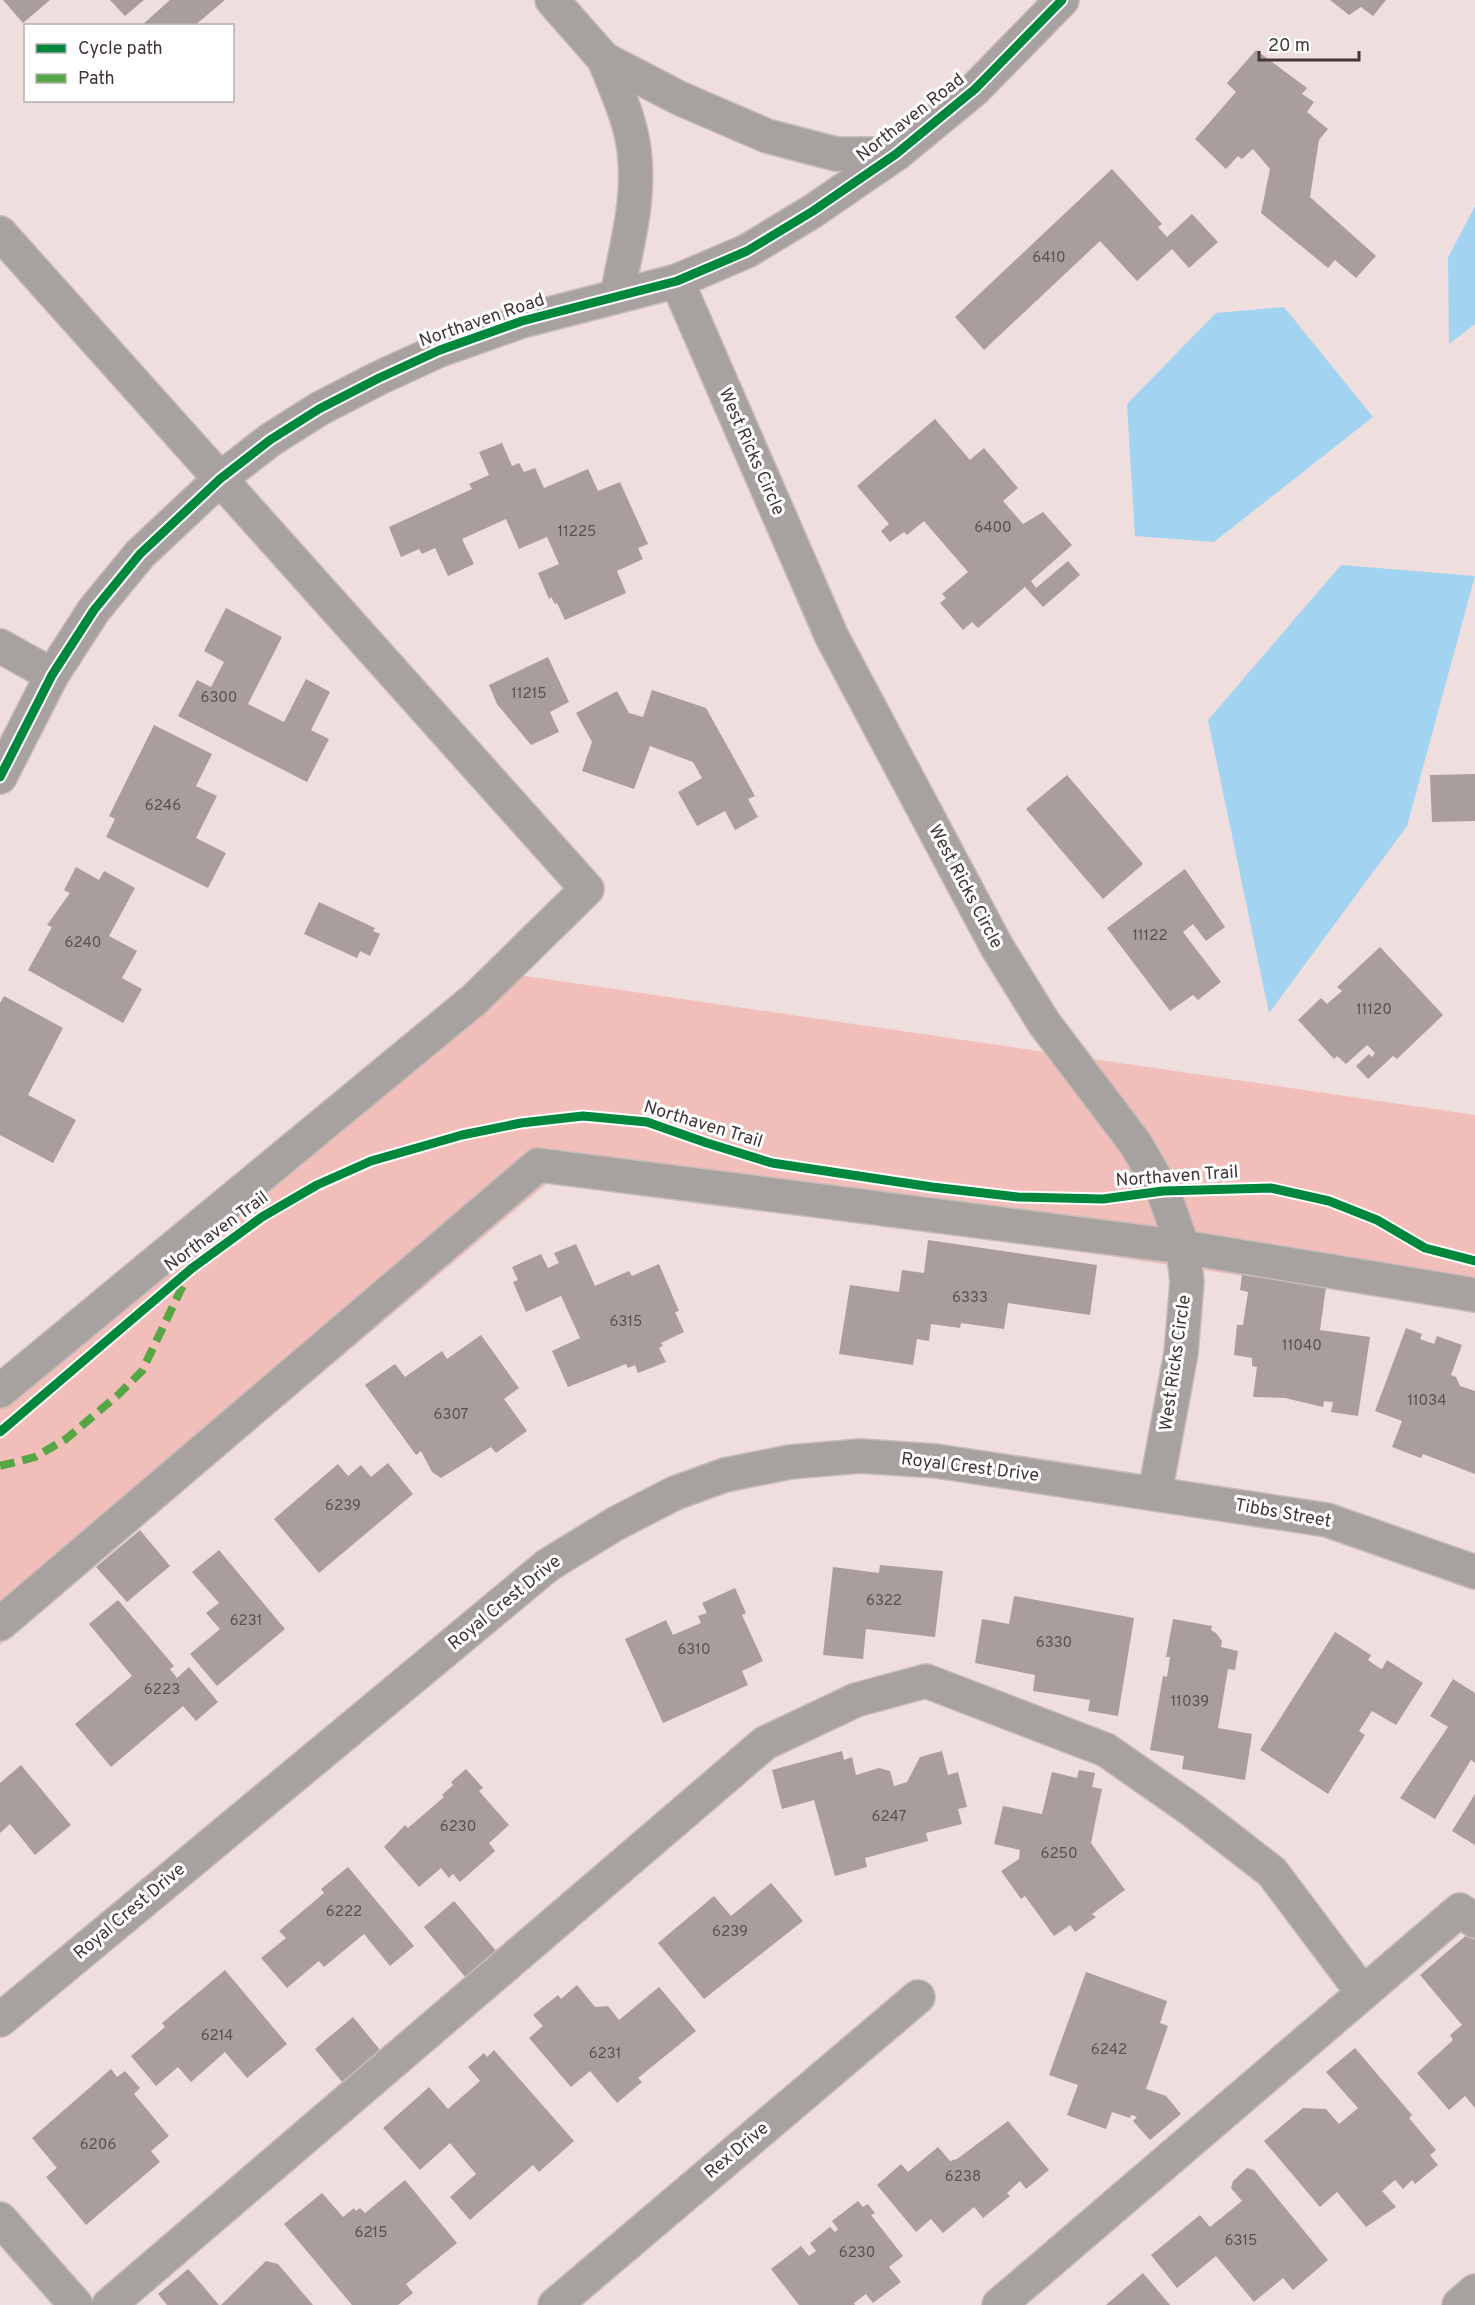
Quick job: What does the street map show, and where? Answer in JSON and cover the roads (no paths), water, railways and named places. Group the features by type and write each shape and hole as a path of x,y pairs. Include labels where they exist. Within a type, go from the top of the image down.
{"street":[{"path":"552,0 604,59 627,115 635,160 634,204 617,296"},
{"name":"Northaven Road","path":"0,777 52,675 94,610 140,554 220,479 270,440 319,409 440,350 522,321 677,282 747,251 813,211 896,154 975,89 1062,0"},
{"path":"604,59 679,98 767,136 836,154 896,154"},
{"path":"0,233 587,889 475,999 0,1391"},
{"name":"West Ricks Circle","path":"677,282 832,637 997,947 1044,1023 1135,1143 1163,1191 1183,1247 1187,1282 1181,1353 1155,1493"},
{"path":"0,645 52,675"},
{"path":"0,1624 538,1164 1183,1247 1475,1295"},
{"name":"Royal Crest Drive","path":"0,2020 548,1565 615,1524 675,1492 725,1475 768,1466 860,1456 936,1461 1155,1493"},
{"name":"Tibbs Street","path":"1155,1493 1327,1520 1475,1572"},
{"path":"109,2305 765,1743 856,1700 926,1681 1106,1750 1192,1810 1272,1872 1363,1993"},
{"path":"999,2305 1460,1910 1475,1921"},
{"name":"Rex Drive","path":"555,2305 918,1997"},
{"path":"0,2219 76,2305"},
{"path":"1459,2305 1475,2291"}],"water":[{"path":"1475,206 1475,324 1449,344 1448,258"},
{"path":"1284,307 1373,417 1214,542 1135,536 1127,404 1216,313"},
{"path":"1341,565 1475,576 1407,826 1269,1013 1208,720"}]}
